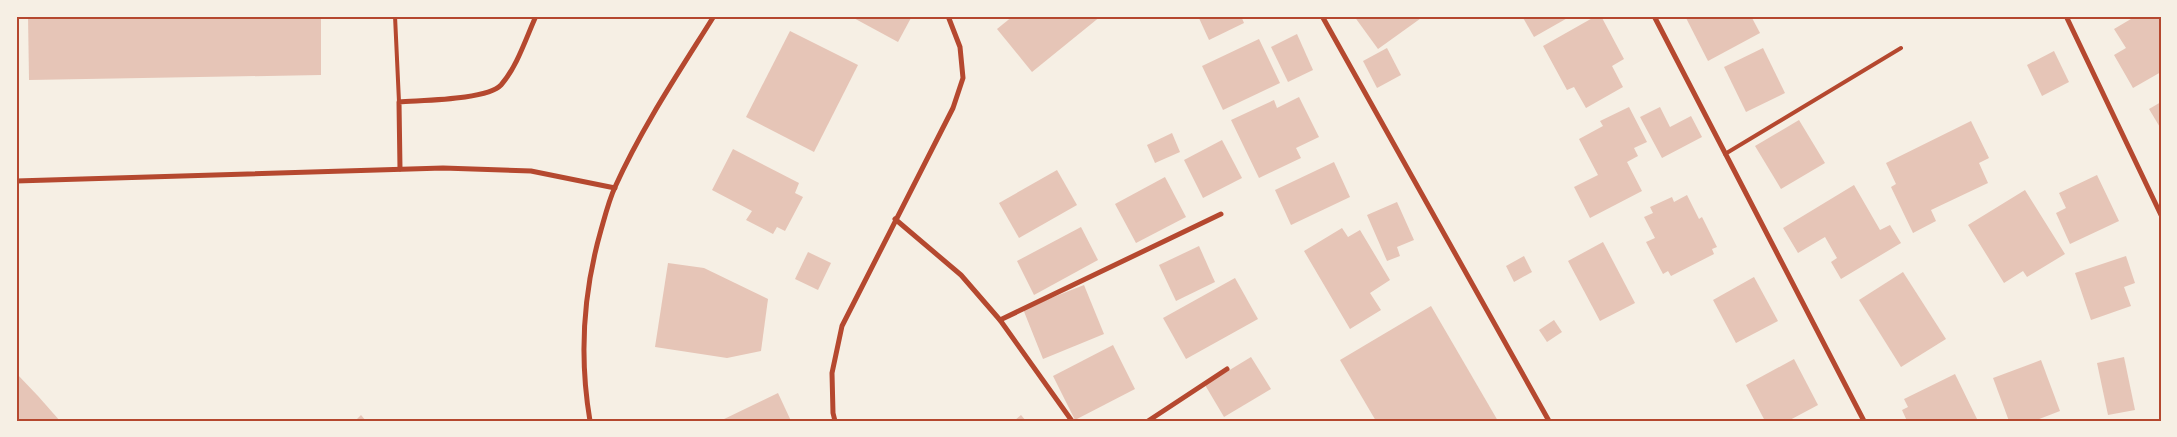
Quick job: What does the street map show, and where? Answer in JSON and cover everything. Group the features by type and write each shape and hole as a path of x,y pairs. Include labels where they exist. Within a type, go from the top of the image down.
{"street":[{"path":"400,169 399,102 486,94 500,86 510,72 536,16"},
{"path":"590,421 585,389 583,349 588,281 594,252 615,188 670,88 714,16"},
{"path":"835,421 832,373 842,326 953,108 963,78 960,47 948,16"},
{"path":"1322,16 1549,421"},
{"path":"1654,16 1864,421"},
{"path":"2066,16 2161,215"},
{"path":"16,181 400,169 494,168 531,171 586,180 615,188"},
{"path":"1000,320 1221,214"},
{"path":"895,219 962,275 1000,320 1072,421"},
{"path":"1148,421 1227,369"}],"lane":[{"path":"395,16 399,102"},
{"path":"1724,154 1901,48"}],"building":[{"path":"28,16 321,16 321,75 29,80"},
{"path":"850,16 912,16 898,42"},
{"path":"1013,16 1101,16 1032,72 997,29"},
{"path":"1198,16 1241,16 1244,23 1209,40"},
{"path":"1354,16 1424,16 1378,49"},
{"path":"1522,16 1571,16 1534,37"},
{"path":"1596,16 1601,16 1624,59 1612,66 1623,87 1586,108 1574,87 1567,90 1543,46"},
{"path":"1685,16 1751,16 1760,33 1708,61"},
{"path":"2136,16 2161,16 2161,72 2133,88 2114,55 2126,48 2114,29"},
{"path":"790,31 858,65 814,152 746,117"},
{"path":"1297,34 1313,70 1288,82 1271,47"},
{"path":"1259,39 1280,83 1223,110 1202,66"},
{"path":"1387,48 1401,75 1377,88 1363,61"},
{"path":"1763,48 1785,93 1746,112 1724,67"},
{"path":"2054,51 2069,82 2042,96 2027,65"},
{"path":"1299,97 1319,137 1296,148 1301,158 1259,178 1231,120 1274,100 1277,108"},
{"path":"2161,102 2161,129 2149,109"},
{"path":"1629,107 1647,142 1634,148 1638,156 1627,162 1642,191 1590,218 1574,187 1598,175 1579,139 1603,126 1600,121"},
{"path":"1660,107 1670,127 1691,116 1702,137 1662,158 1640,117"},
{"path":"1799,120 1825,163 1781,189 1755,146"},
{"path":"1971,121 1989,158 1979,163 1988,183 1931,210 1936,221 1913,233 1891,187 1896,184 1886,163"},
{"path":"1172,133 1180,152 1155,163 1147,145"},
{"path":"1222,140 1242,178 1203,198 1184,160"},
{"path":"733,149 799,183 795,193 803,197 785,231 777,227 773,234 746,220 752,211 712,190"},
{"path":"1334,162 1350,197 1291,225 1275,190"},
{"path":"1057,170 1077,205 1019,238 999,203"},
{"path":"2097,175 2119,221 2070,244 2056,213 2066,208 2059,193"},
{"path":"1165,177 1186,217 1136,243 1115,204"},
{"path":"1854,185 1880,230 1890,225 1901,243 1841,279 1831,262 1837,258 1825,237 1798,253 1783,228"},
{"path":"2025,190 2065,254 2027,277 2023,271 2004,283 1968,225"},
{"path":"1687,195 1699,219 1702,217 1717,247 1712,249 1714,254 1671,276 1668,271 1663,274 1646,242 1655,238 1644,217 1653,213 1650,207 1672,197 1674,202"},
{"path":"1397,202 1414,240 1397,247 1400,256 1387,261 1367,215"},
{"path":"1081,227 1098,260 1034,295 1017,261"},
{"path":"1342,228 1348,237 1360,230 1390,280 1370,293 1381,310 1350,329 1304,251"},
{"path":"1603,242 1635,303 1600,321 1568,261"},
{"path":"1199,246 1215,282 1176,301 1159,265"},
{"path":"808,252 831,263 818,290 795,279"},
{"path":"1524,256 1532,272 1514,282 1506,266"},
{"path":"2126,256 2135,283 2124,287 2131,306 2091,320 2075,273"},
{"path":"668,263 704,268 768,299 761,351 727,358 655,347"},
{"path":"1903,272 1946,339 1901,367 1859,300"},
{"path":"1754,277 1778,321 1736,343 1713,300"},
{"path":"1235,278 1258,319 1186,359 1163,318"},
{"path":"1084,285 1104,334 1043,359 1023,309"},
{"path":"1431,306 1498,421 1376,421 1340,360"},
{"path":"1554,320 1562,332 1547,342 1539,330"},
{"path":"1113,345 1135,389 1075,420 1053,376"},
{"path":"1251,357 1271,389 1224,417 1205,385"},
{"path":"2124,357 2135,410 2108,415 2097,363"},
{"path":"1794,359 1818,405 1788,421 1765,421 1746,385"},
{"path":"2041,360 2060,411 2034,421 2009,421 1993,378"},
{"path":"16,373 38,396 60,421 16,421"},
{"path":"1955,374 1978,421 1907,421 1902,410 1908,407 1904,399"},
{"path":"778,393 791,421 720,421"},
{"path":"361,415 366,421 355,421"},
{"path":"1021,415 1026,421 1014,421"}]}
